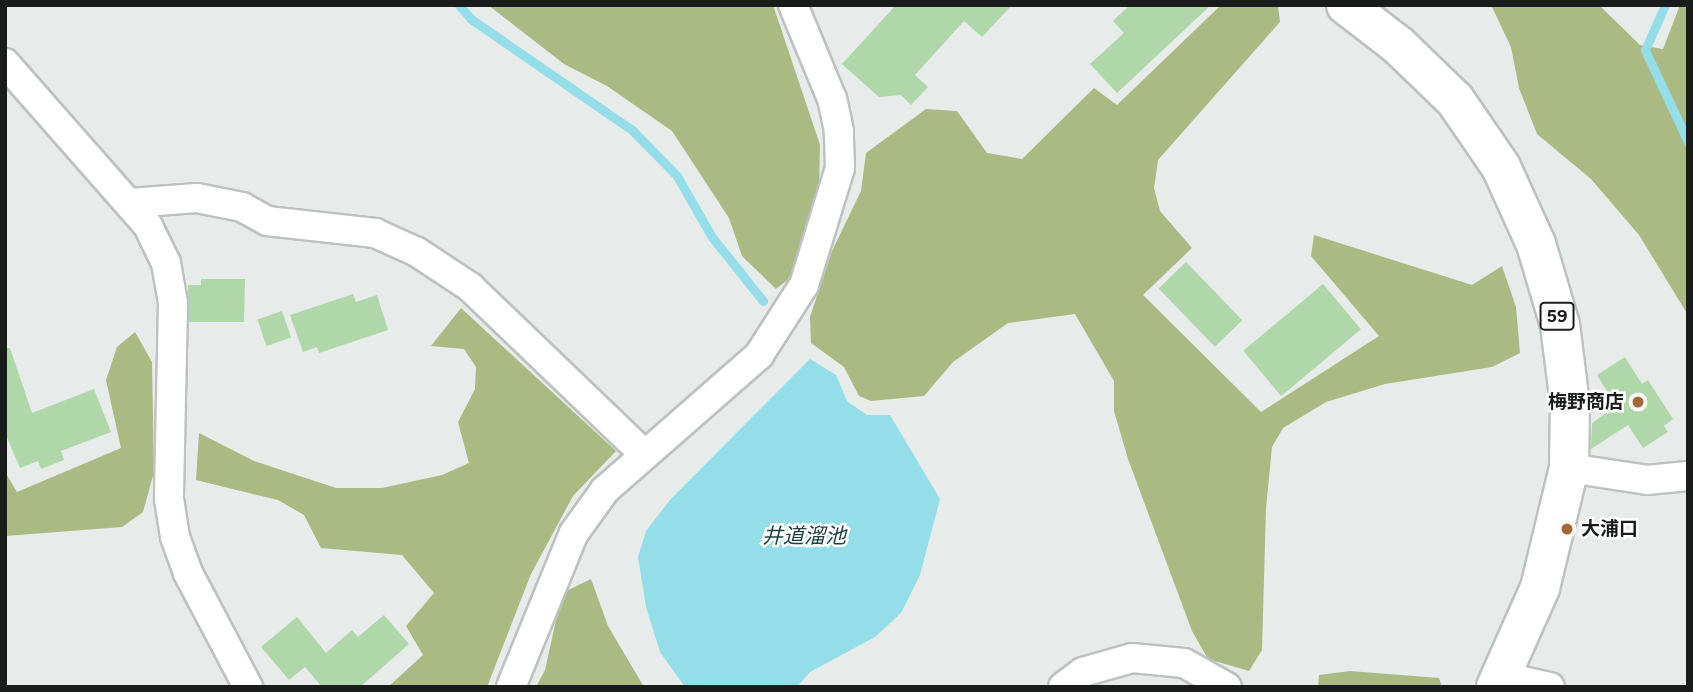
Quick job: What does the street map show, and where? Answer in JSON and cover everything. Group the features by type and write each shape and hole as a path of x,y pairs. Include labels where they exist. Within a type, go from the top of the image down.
{"main road":[{"name":"59","path":"1346,5 1398,46 1455,100 1501,167 1536,244 1560,326 1570,404 1569,468 1540,588 1498,681"}],"street":[{"path":"511,687 574,533 604,490 643,453 759,355 804,285 840,168 839,131 832,99 793,5"},
{"path":"5,63 130,203 148,226 166,263 173,303 169,499 175,537 188,573 248,687"},
{"path":"130,203 197,198 242,207 267,221 374,233 417,252 470,287 643,453"},
{"path":"1569,468 1647,480 1688,476"},
{"path":"1063,687 1083,672 1132,658 1184,663 1227,687"},
{"path":"1498,681 1550,687"}],"green space":[{"path":"488,5 773,5 820,145 819,187 791,277 776,289 742,256 729,218 672,131 607,86 564,64"},
{"path":"1221,5 1278,5 1280,22 1158,160 1154,188 1160,211 1192,248 1143,295 1261,412 1379,336 1311,256 1314,235 1472,285 1502,266 1516,307 1520,353 1492,367 1385,384 1326,402 1283,428 1272,447 1266,508 1262,650 1249,671 1208,659 1192,631 1128,459 1114,411 1114,381 1075,314 1008,323 953,362 924,396 871,401 859,396 844,367 811,343 810,317 832,251 861,191 866,153 926,109 957,111 987,153 1022,159 1094,88 1117,105"},
{"path":"1491,5 1599,5 1640,45 1663,49 1680,5 1688,5 1688,315 1639,235 1591,179 1537,134 1519,88 1511,47"},
{"path":"461,308 616,451 573,496 531,574 487,687 388,687 423,655 406,626 434,593 402,555 321,548 304,515 278,500 196,480 199,433 254,461 336,488 382,488 442,475 469,463 458,422 475,389 476,367 464,349 431,346"},
{"path":"135,332 152,362 154,472 143,512 122,527 5,536 5,472 17,492 121,448 106,380 117,347"},
{"path":"591,579 608,626 644,687 536,687 545,670 562,593"},
{"path":"1350,671 1439,678 1442,687 1318,687 1319,675"}],"water":[{"name":"井道溜池","path":"810,359 836,375 847,401 867,415 890,415 940,499 920,575 901,613 875,637 810,672 797,687 685,687 660,652 646,607 638,557 646,531 670,500"}],"building":[{"path":"896,5 1012,5 982,37 964,21 915,75 928,87 911,105 901,95 879,97 842,64"},
{"path":"1130,5 1211,5 1117,93 1090,64 1124,33 1113,21"},
{"path":"1186,262 1242,320 1215,347 1159,288"},
{"path":"201,279 245,279 244,322 189,322 188,285 201,285"},
{"path":"1323,284 1361,329 1281,396 1243,351"},
{"path":"353,294 356,302 377,295 388,330 319,353 317,347 303,352 290,315"},
{"path":"282,311 291,337 267,346 257,319"},
{"path":"5,348 10,348 32,413 94,389 111,432 61,451 64,460 41,469 38,461 20,468 5,433"},
{"name":"梅野商店","path":"1625,357 1642,384 1648,380 1673,419 1664,426 1668,432 1643,448 1628,425 1591,449 1592,423 1616,406 1597,375"},
{"path":"384,615 409,644 360,687 322,687 305,667 289,680 261,647 297,617 326,653 352,630 358,637"}],"waterway":[{"path":"459,5 471,19 632,130 677,176 712,237 763,301"},
{"path":"1665,5 1645,50 1688,142"}],"place":[{"name":"梅野商店","path":"1638,402"},
{"name":"大浦口","path":"1567,529"}]}
